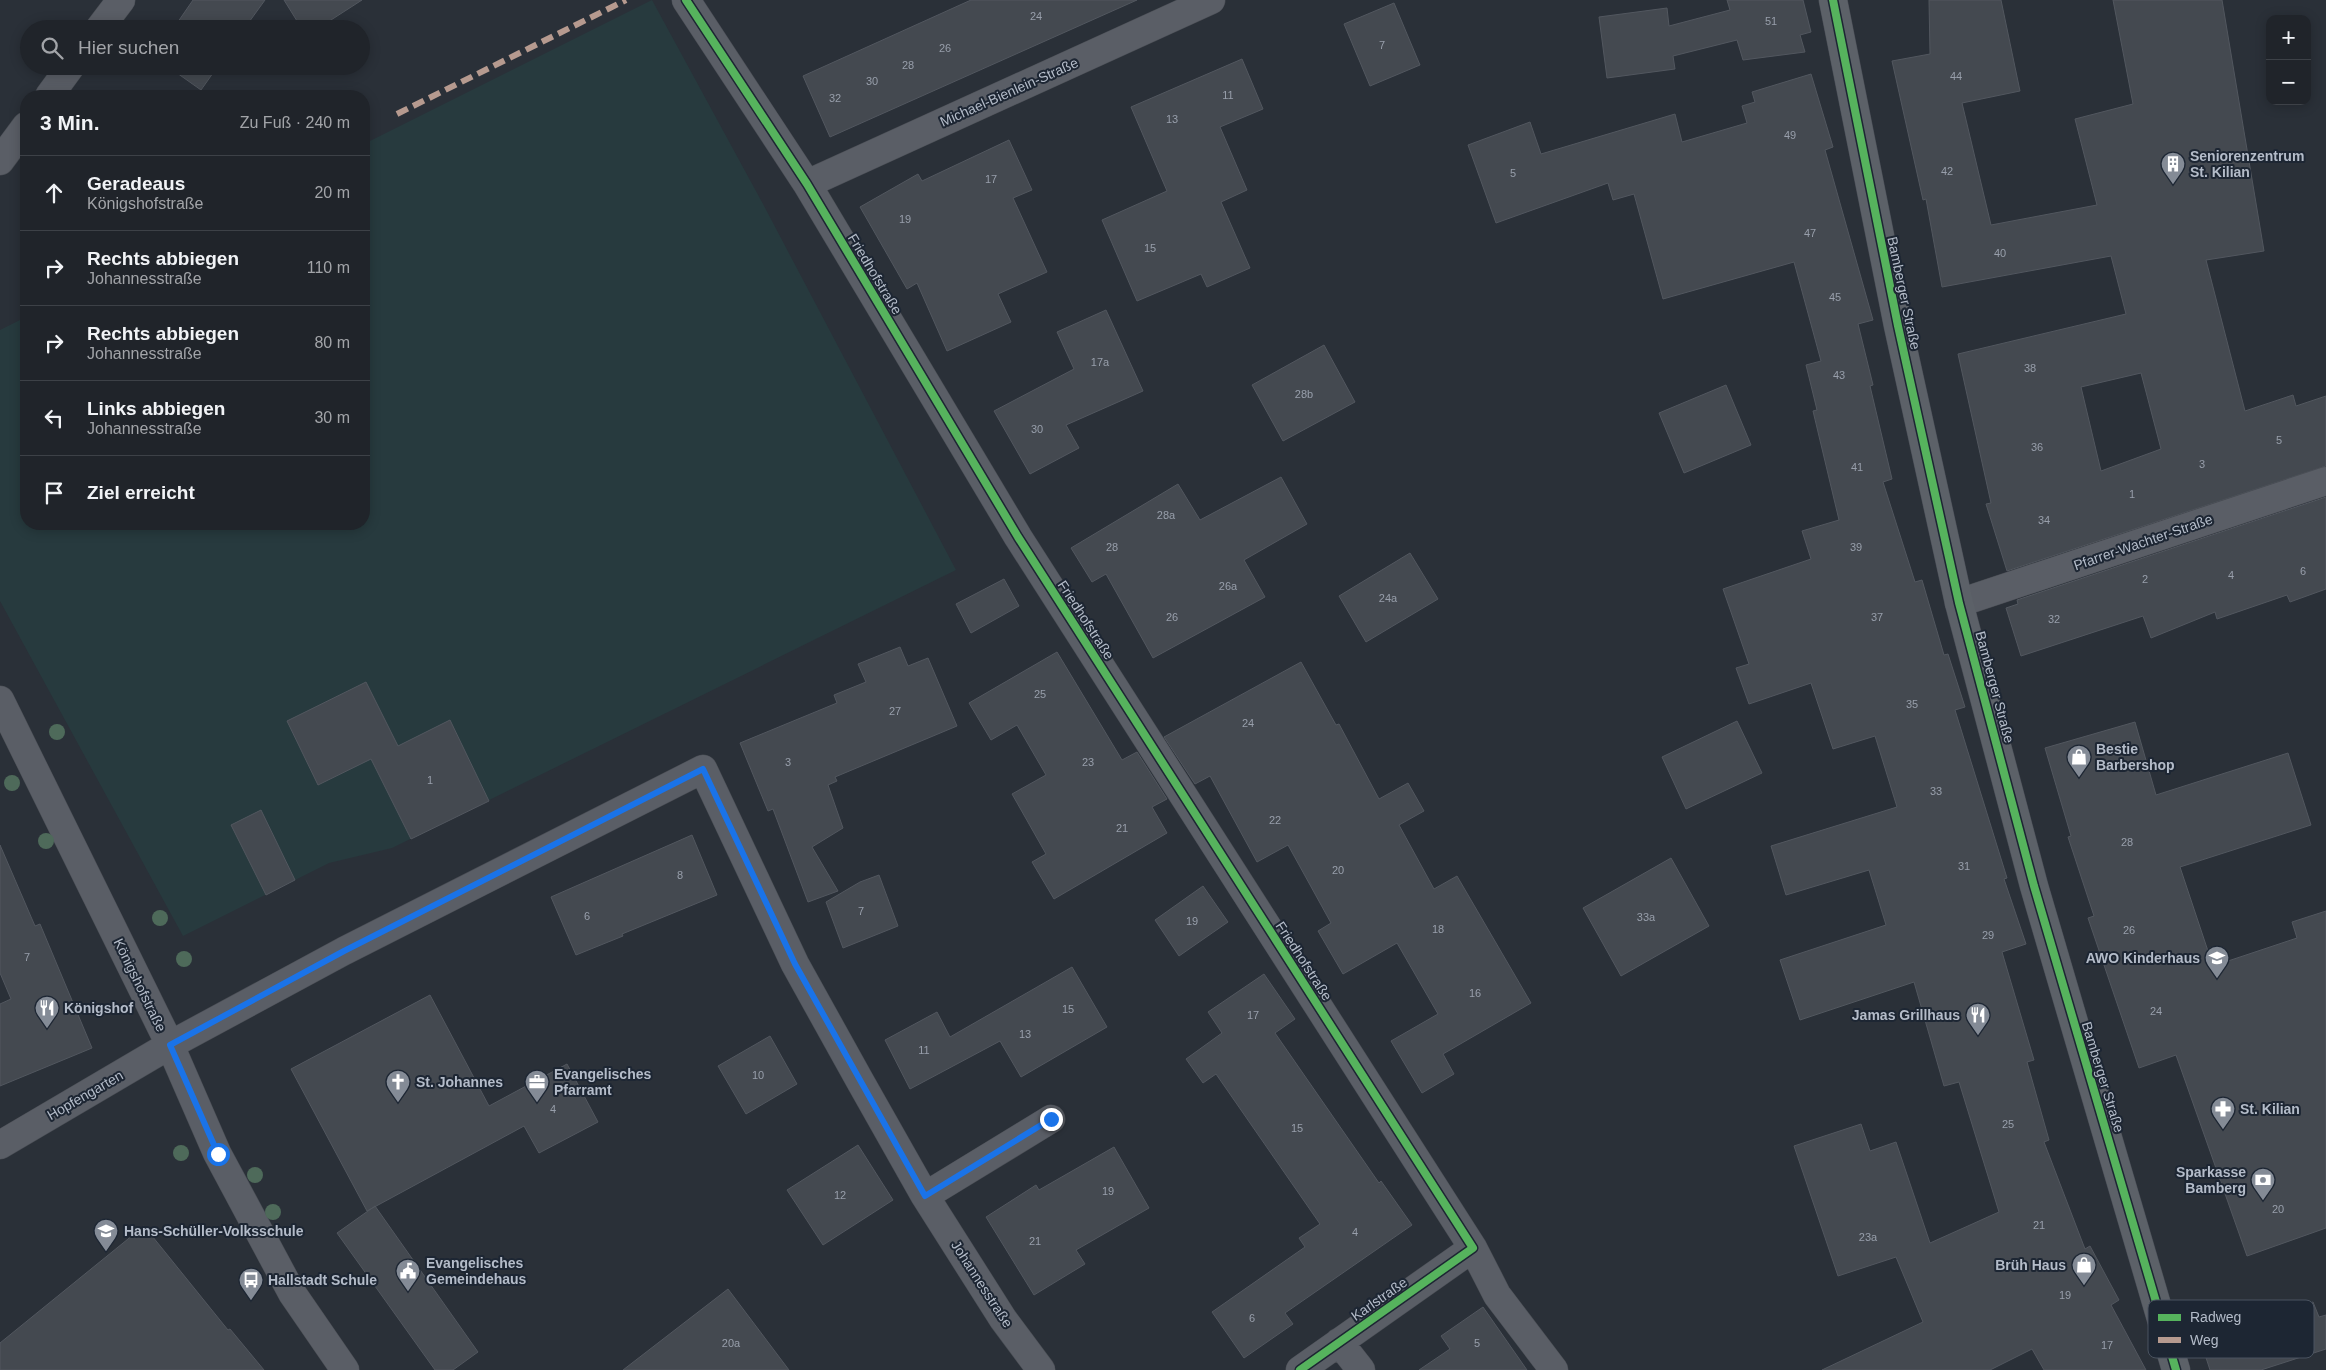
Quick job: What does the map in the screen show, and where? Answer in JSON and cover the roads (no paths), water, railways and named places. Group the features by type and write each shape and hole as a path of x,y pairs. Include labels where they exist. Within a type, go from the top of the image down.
{"main road":[{"name":"Bamberger Straße","path":"1834,0 1892,298 1960,602 2034,886 2155,1300"},
{"name":"Bamberger Straße","path":"2172,1358 2176,1370"}],"street":[{"path":"107,20 121,0"},
{"name":"Friedhofstraße","path":"686,0 807,184 1024,545 1473,1248 1497,1295 1554,1370"},
{"name":"Michael-Bienlein-Straße","path":"807,184 1211,0"},
{"path":"53,90 64,75"},
{"path":"0,161 20,134"},
{"name":"Pfarrer-Wachter-Straße","path":"1960,602 2326,481"},
{"name":"Königshofstraße","path":"0,700 170,1045 218,1154 254,1224 292,1292 345,1370"},
{"name":"Johannesstraße","path":"170,1045 360,942 703,769 795,964 925,1196 1003,1319 1041,1370"},
{"name":"Hopfengarten","path":"0,1145 170,1045"},
{"path":"925,1196 1051,1119"},
{"name":"Karlstraße","path":"1300,1370 1473,1248"},
{"path":"1339,1342 1361,1370"}],"place":[{"name":"Seniorenzentrum St. Kilian","path":"2173,185"},
{"name":"Bestie Barbershop","path":"2079,778"},
{"name":"AWO Kinderhaus","path":"2217,979"},
{"name":"Königshof","path":"47,1029"},
{"name":"Jamas Grillhaus","path":"1978,1036"},
{"name":"St. Johannes","path":"398,1103"},
{"name":"Evangelisches Pfarramt","path":"537,1103"},
{"name":"St. Kilian","path":"2223,1130"},
{"name":"Sparkasse Bamberg","path":"2263,1201"},
{"name":"Hans-Schüller-Volksschule","path":"106,1252"},
{"name":"Brüh Haus","path":"2084,1286"},
{"name":"Evangelisches Gemeindehaus","path":"408,1292"},
{"name":"Hallstadt Schule","path":"251,1301"}]}
